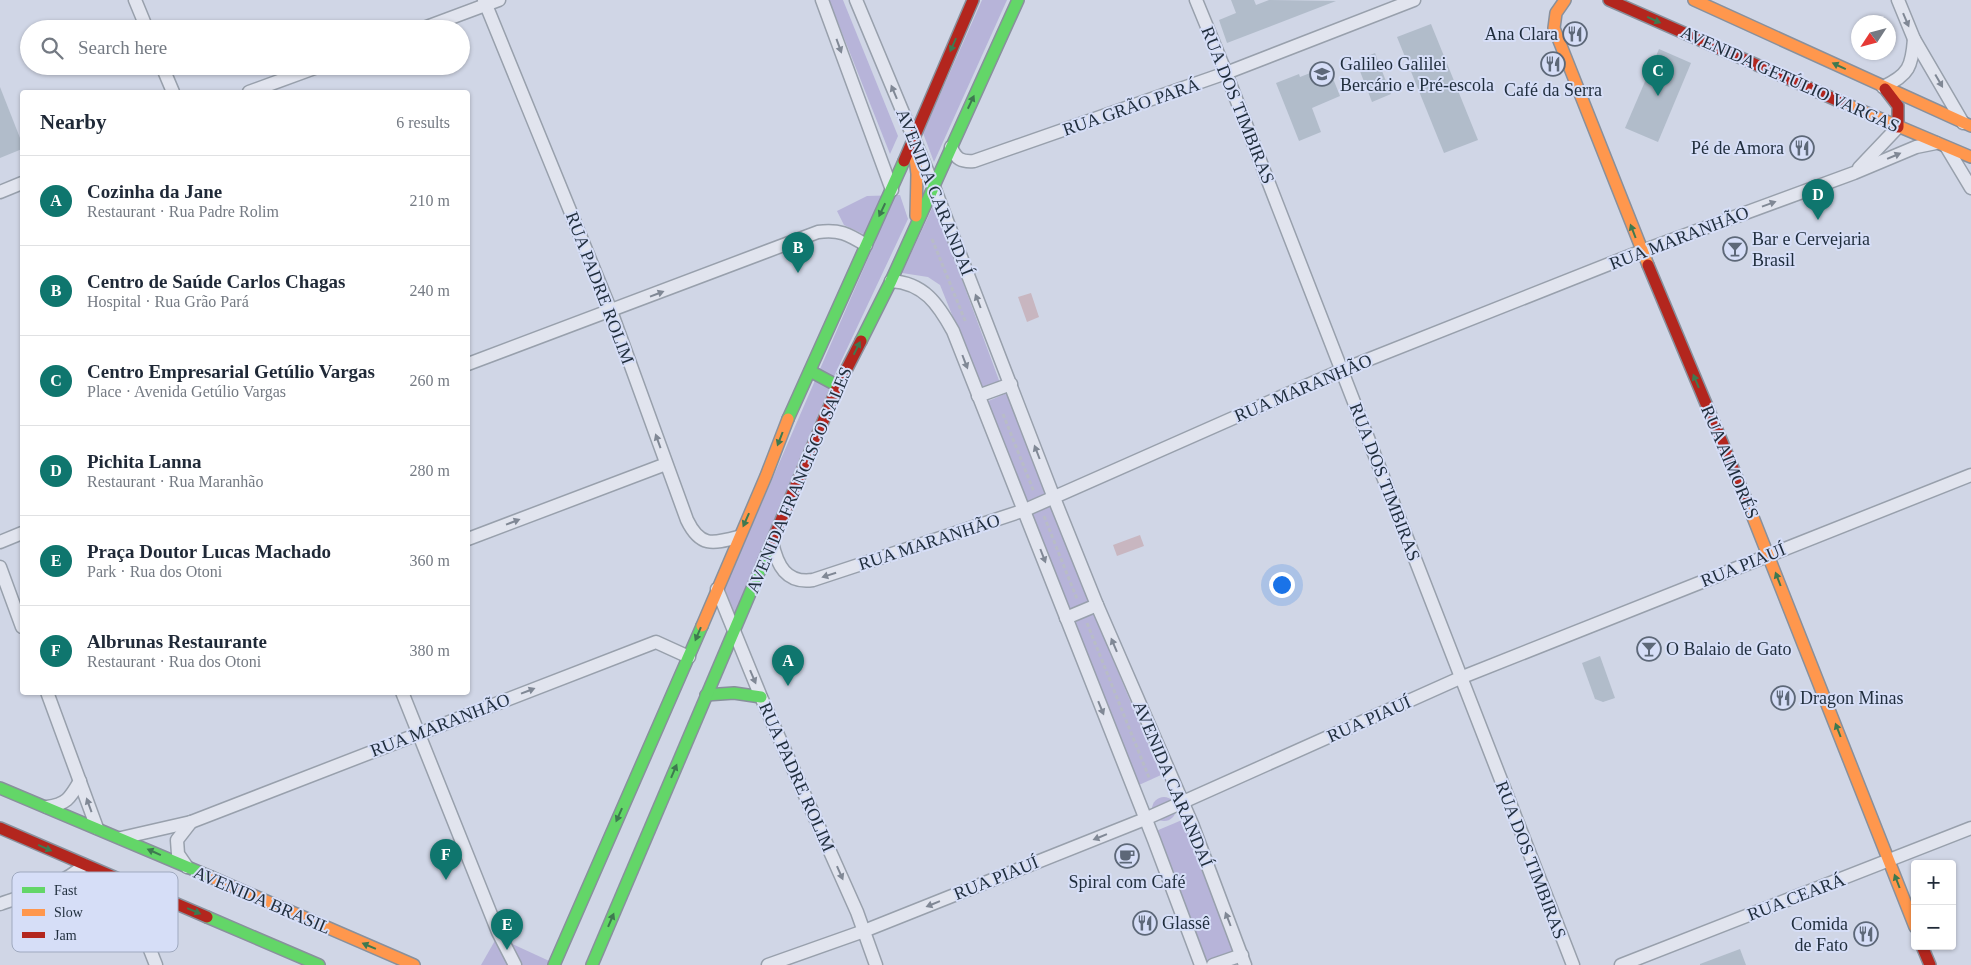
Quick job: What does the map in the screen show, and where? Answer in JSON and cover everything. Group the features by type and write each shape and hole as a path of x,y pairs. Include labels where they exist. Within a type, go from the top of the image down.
{"street":[{"path":"135,0 143,20"},
{"path":"442,20 485,2 499,0"},
{"path":"822,0 892,190"},
{"name":"AVENIDA CARANDAÍ","path":"856,0 934,186 1097,605 1182,802 1244,960"},
{"name":"AVENIDA FRANCISCO SALES","path":"554,965 766,476 794,403 892,190 973,0"},
{"name":"AVENIDA FRANCISCO SALES","path":"592,965 838,386 890,281 1018,0"},
{"name":"RUA DOS TIMBIRAS","path":"1196,0 1573,965"},
{"name":"RUA GRÃO PARÁ","path":"950,147 958,159 965,162 974,162 1226,73 1401,2 1414,0"},
{"name":"RUA AIMORÉS","path":"1565,0 1559,6 1555,16 1554,28 1642,252 1769,555 1911,917"},
{"name":"AVENIDA GETÚLIO VARGAS","path":"1610,0 1898,127 1971,157"},
{"name":"AVENIDA GETÚLIO VARGAS","path":"1694,0 1967,124"},
{"path":"1898,0 1914,39 1967,124 1971,137"},
{"name":"RUA PADRE ROLIM","path":"485,2 611,311 687,520 699,538 708,542 719,542 738,537"},
{"path":"1898,127 1901,110 1895,98 1883,87 1896,81 1906,72 1913,59 1914,39"},
{"path":"166,75 172,90"},
{"path":"254,90 295,75"},
{"name":"RUA MARANHÃO","path":"1854,173 1898,127"},
{"path":"913,137 918,192 914,229"},
{"path":"1942,145 1971,188"},
{"name":"RUA MARANHÃO","path":"772,542 776,559 784,570 792,579 802,582 1025,510 1342,370 1642,252 1854,173 1916,147 1942,145"},
{"path":"0,192 20,184"},
{"path":"470,363 818,232 833,230 848,235 866,245"},
{"name":"AVENIDA CARANDAÍ","path":"890,281 904,282 919,288 932,299 944,314 953,331 1025,510 1201,965"},
{"path":"810,371 838,386"},
{"path":"978,396 1011,384"},
{"path":"470,538 666,464"},
{"name":"RUA PIAUÍ","path":"768,965 864,931 1145,819 1460,678 1971,475"},
{"path":"0,542 20,534"},
{"path":"0,567 20,622"},
{"name":"RUA PADRE ROLIM","path":"717,589 761,697 864,931 876,965"},
{"path":"1066,618 1097,605"},
{"name":"RUA MARANHÃO","path":"121,838 191,822 656,642 688,657"},
{"path":"706,695 734,693 761,697"},
{"path":"48,695 97,828"},
{"path":"403,695 417,734 498,932 515,965"},
{"path":"46,808 62,805 71,796 80,781"},
{"name":"AVENIDA BRASIL","path":"0,788 121,838 414,965"},
{"path":"187,867 178,854 177,840 191,822"},
{"name":"AVENIDA BRASIL","path":"0,828 101,872"},
{"name":"RUA CEARÁ","path":"1620,965 1971,828"},
{"path":"77,872 84,865"},
{"path":"0,904 12,899"},
{"name":"AVENIDA BRASIL","path":"178,905 319,965"},
{"path":"1924,950 1930,965"},
{"path":"151,952 156,965"},
{"path":"1214,965 1244,960"}],"shaded area":[{"path":"829,0 843,0 898,136 890,154"},
{"path":"982,0 1007,0 934,162 923,133"},
{"path":"900,195 908,219 836,372 734,615 724,590 876,240 844,225 837,211 867,196"},
{"path":"934,204 1000,383 982,389 940,285 928,277 902,273"},
{"path":"1031,293 1039,317 1027,322 1018,297"},
{"path":"1007,393 1049,495 1028,504 986,402"},
{"path":"1051,504 1091,603 1069,611 1032,513"},
{"path":"1140,535 1144,546 1117,556 1113,545"},
{"path":"1094,614 1161,775 1139,785 1073,622"},
{"path":"1164,797 1169,798 1175,804 1175,814 1169,820 1164,821 1159,820 1153,814 1152,809 1153,804 1159,798"},
{"path":"1182,820 1234,952 1206,963 1156,831"},
{"path":"497,937 558,965 481,965"}],"building":[{"path":"1231,0 1254,0 1256,5 1269,0 1336,1 1227,43 1219,20 1236,13"},
{"path":"1431,24 1478,140 1444,153 1397,37"},
{"path":"1659,49 1691,63 1658,142 1625,128"},
{"path":"1375,53 1391,94 1372,102 1356,61"},
{"path":"1328,66 1340,96 1312,108 1321,132 1299,141 1276,83 1299,74 1300,77"},
{"path":"0,87 20,138 20,150 0,158"},
{"path":"1600,656 1615,698 1603,702 1595,699 1582,663"},
{"path":"1740,949 1746,965 1700,965 1700,964"}],"traffic: fast":[{"path":"861,341 891,281 1018,0"},
{"path":"788,419 904,161"},
{"path":"810,371 838,386"},
{"path":"592,965 771,544"},
{"path":"554,965 702,626"},
{"path":"706,695 734,693 761,697"},
{"path":"0,788 211,877"},
{"path":"207,917 319,965"}],"traffic: slow":[{"path":"1565,0 1556,13 1554,28 1648,265"},
{"path":"1694,0 1971,126"},
{"path":"1841,102 1971,157"},
{"path":"913,140 917,174 916,216"},
{"path":"702,626 766,476 788,419"},
{"path":"1745,497 1911,917"},
{"path":"211,877 414,965"}],"traffic: jam":[{"path":"904,161 973,0"},
{"path":"1609,0 1841,102"},
{"path":"1885,89 1898,106 1898,127"},
{"path":"1648,265 1745,497"},
{"path":"771,544 838,386 861,341"},
{"path":"0,828 102,872"},
{"path":"178,905 207,917"},
{"path":"1924,950 1930,965"}],"place":[{"name":"Ana Clara","path":"1575,34"},
{"name":"Café da Serra","path":"1553,64"},
{"name":"Galileo Galilei Bercário e Pré-escola","path":"1322,74"},
{"name":"Centro Empresarial Getúlio Vargas","path":"1658,96"},
{"name":"Pé de Amora","path":"1802,148"},
{"name":"Pichita Lanna","path":"1818,220"},
{"name":"Bar e Cervejaria Brasil","path":"1735,249"},
{"name":"Centro de Saúde Carlos Chagas","path":"798,273"},
{"name":"O Balaio de Gato","path":"1649,649"},
{"name":"Cozinha da Jane","path":"788,686"},
{"name":"Dragon Minas","path":"1783,698"},
{"name":"Spiral com Café","path":"1127,856"},
{"name":"Albrunas Restaurante","path":"446,880"},
{"name":"Glassê","path":"1145,923"},
{"name":"Comida de Fato","path":"1866,934"},
{"name":"Praça Doutor Lucas Machado","path":"507,950"}]}
